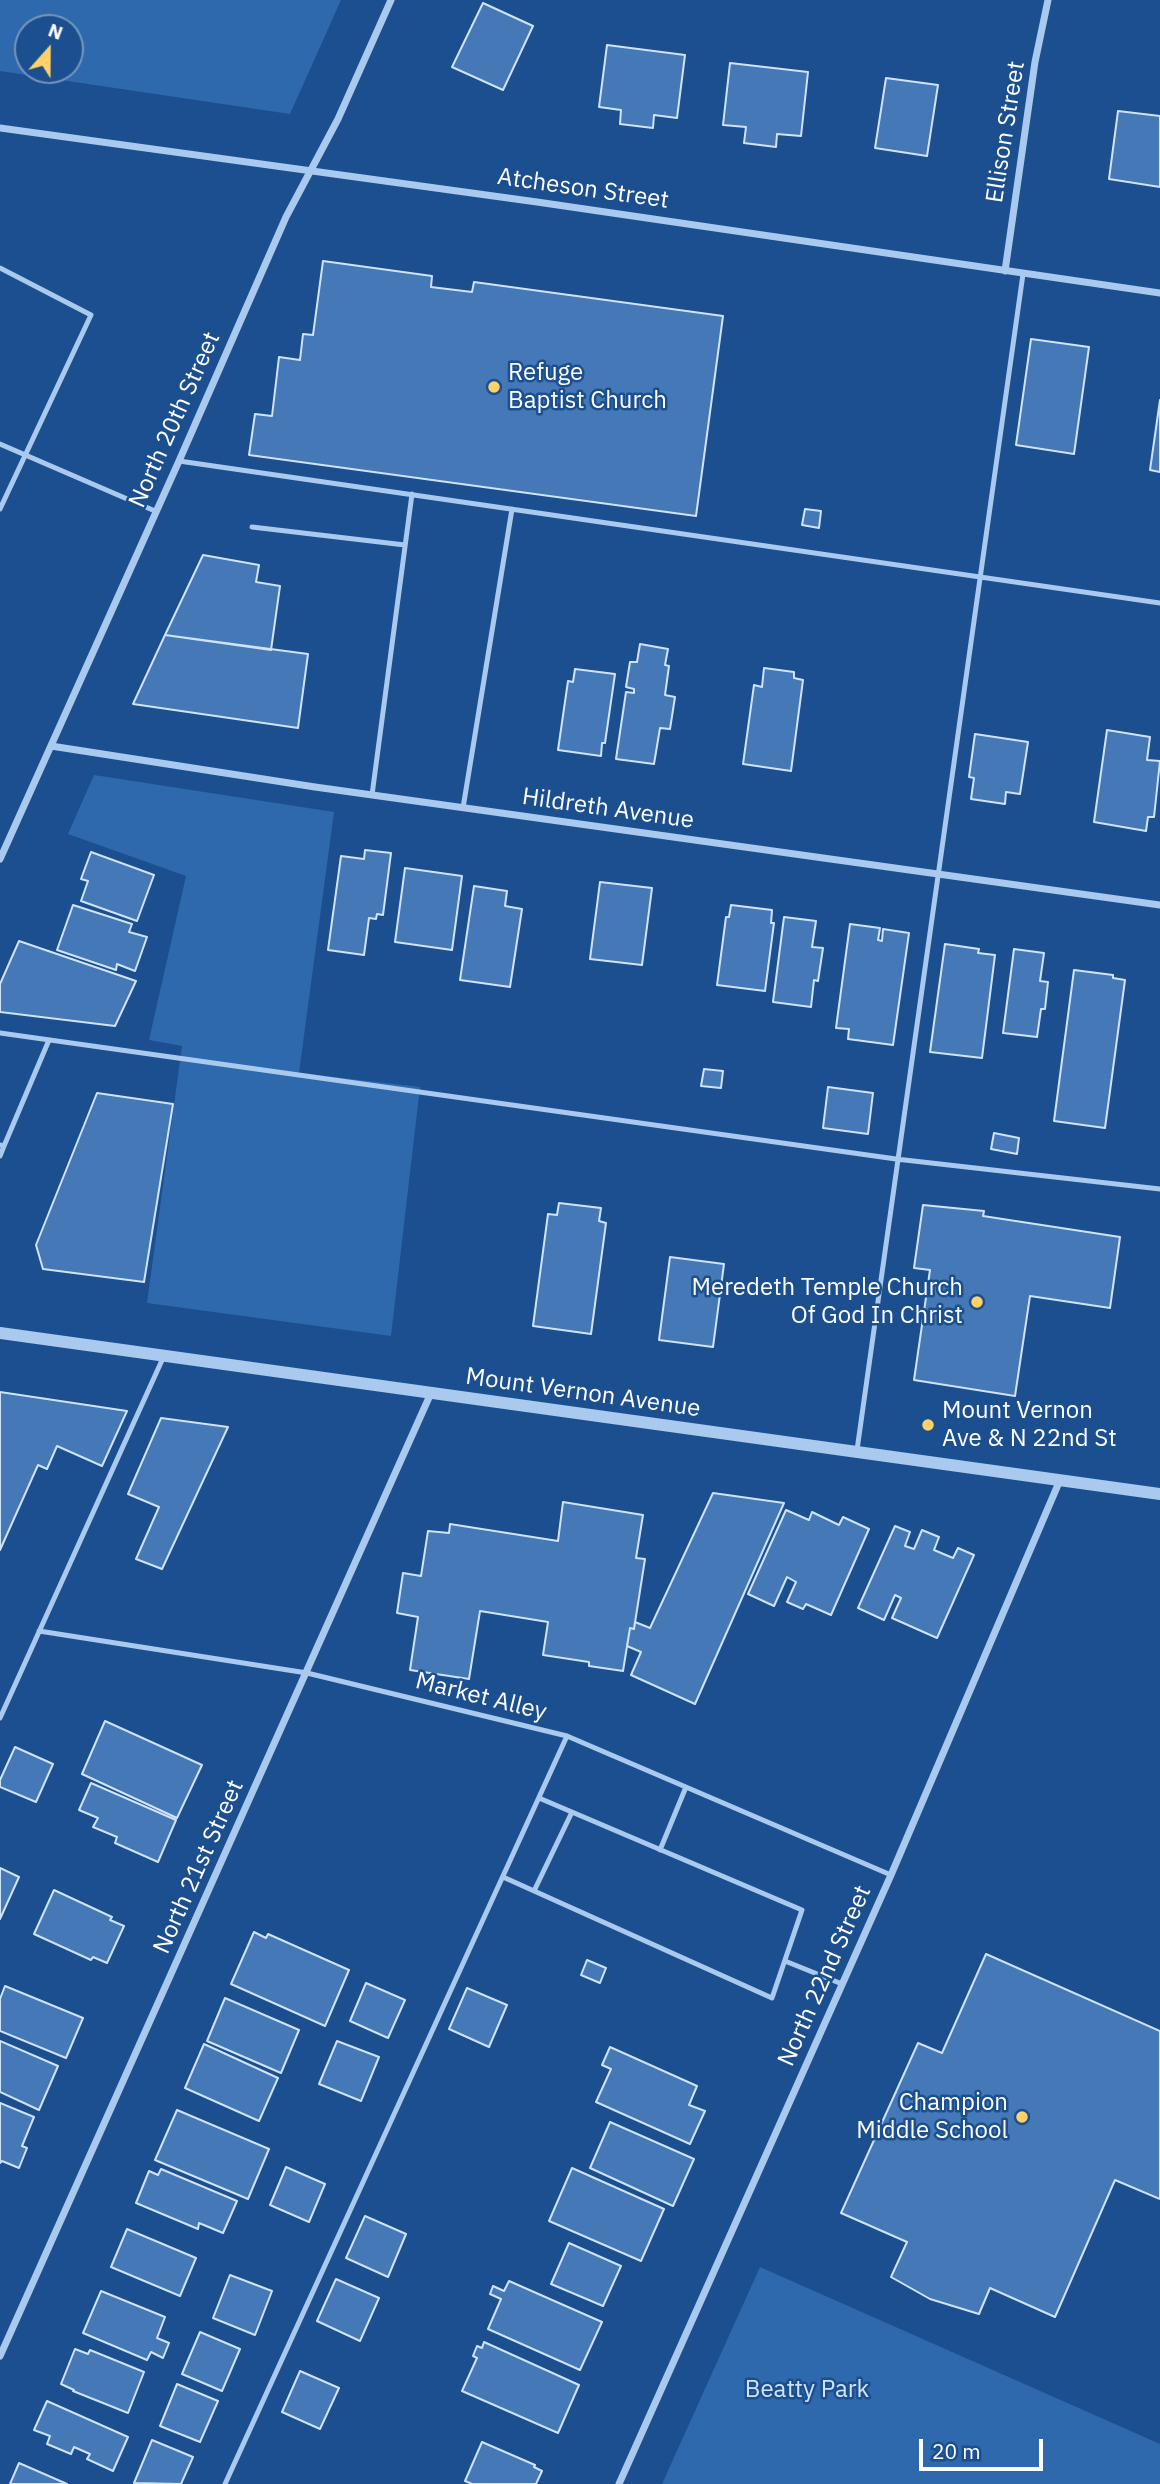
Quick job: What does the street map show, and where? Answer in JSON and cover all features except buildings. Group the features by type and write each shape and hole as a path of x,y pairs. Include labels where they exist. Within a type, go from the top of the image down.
{"street":[{"name":"North 20th Street","path":"0,859 286,217 338,119 391,0"},
{"name":"Ellison Street","path":"1005,271 1035,62 1048,0"},
{"name":"Atcheson Street","path":"0,128 311,170 1160,293"},
{"name":"Hildreth Avenue","path":"51,746 372,795 1160,905"},
{"name":"Mount Vernon Avenue","path":"0,1334 1160,1494"},
{"name":"North 21st Street","path":"0,2357 431,1393"},
{"name":"North 22nd Street","path":"620,2484 891,1875 1060,1480"}],"lane":[{"path":"0,268 91,315 0,509"},
{"path":"857,1453 896,1159 982,577 1023,274"},
{"path":"0,444 155,510"},
{"path":"179,461 1160,603"},
{"path":"372,795 412,494"},
{"path":"463,808 512,509"},
{"path":"252,527 405,545"},
{"path":"0,1032 896,1159 1160,1189"},
{"path":"0,1156 2,1146 50,1040"},
{"path":"0,1718 3,1705 164,1355"},
{"name":"Market Alley","path":"39,1631 307,1673 567,1736 891,1875"},
{"path":"225,2484 567,1736"},
{"path":"660,1850 686,1787"},
{"path":"503,1877 772,1998 802,1910 539,1798"},
{"path":"534,1891 572,1812"},
{"path":"785,1961 842,1984"}],"green space":[{"path":"0,0 341,0 290,114 84,83 84,14 14,14 14,73 0,71"},
{"path":"94,775 334,812 299,1073 420,1087 391,1336 147,1303 182,1046 149,1040 186,876 68,834"},
{"name":"Beatty Park","path":"760,2267 1160,2444 1160,2484 662,2484"}],"place":[{"name":"Refuge Baptist Church","path":"494,387"},
{"name":"Meredeth Temple Church Of God In Christ","path":"977,1302"},
{"name":"Mount Vernon Ave & N 22nd St","path":"928,1425"},
{"name":"Champion Middle School","path":"1022,2117"}]}
